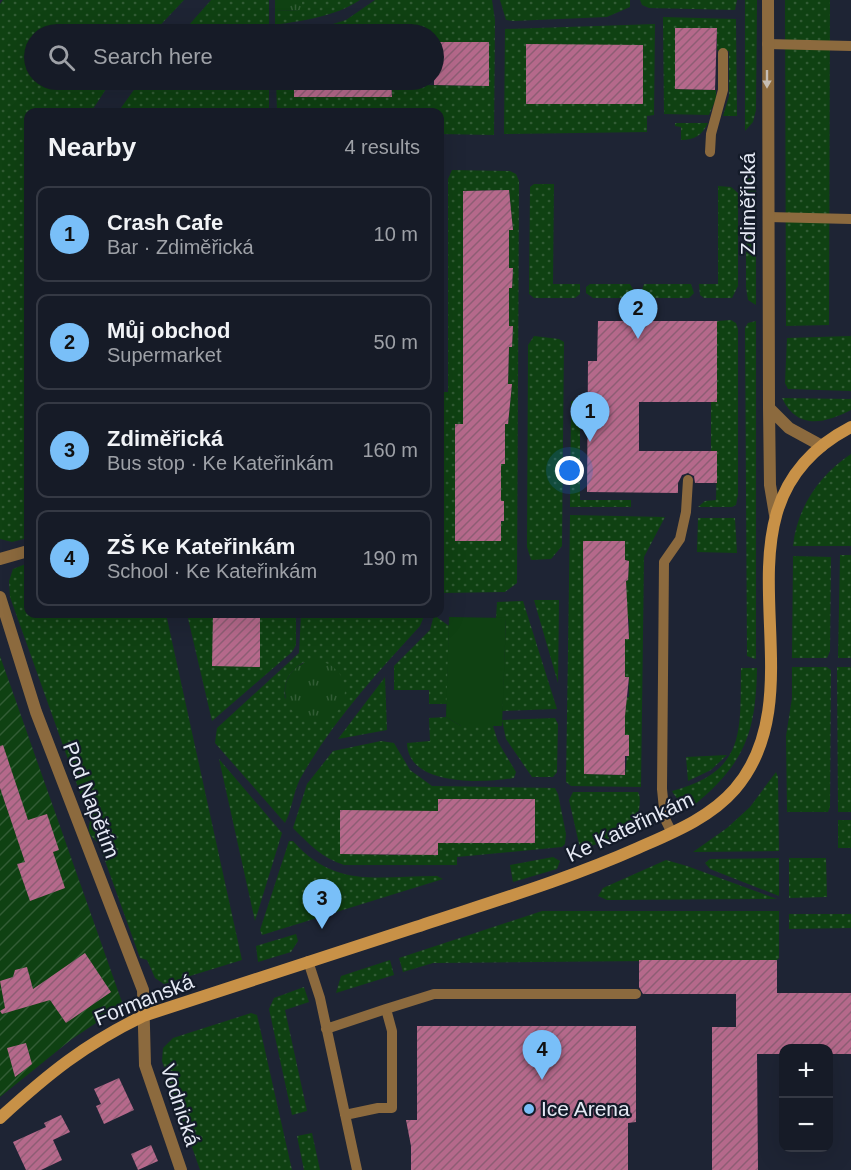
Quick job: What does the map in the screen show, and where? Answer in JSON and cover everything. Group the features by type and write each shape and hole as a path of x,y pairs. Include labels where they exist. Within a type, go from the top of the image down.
{"street":[{"name":"Zdiměřická","path":"768,0 770,485 775,515"},
{"path":"769,408 789,428 822,446"},
{"name":"Ke Kateřinkám","path":"255,979 581,873 672,833 708,813 733,791 744,778 762,743 769,698 769,552 775,515 789,483 822,446 851,427"},
{"path":"0,559 24,552"},
{"name":"Pod Napětím","path":"0,597 36,712 142,990 143,1016"},
{"name":"Formanská","path":"0,1118 73,1055 110,1032 143,1016 255,979"},
{"name":"Vodnická","path":"143,1016 145,1065 181,1170"}],"lane":[{"path":"767,44 851,46"},
{"path":"710,152 711,134 723,90 723,53"},
{"path":"768,217 851,219"},
{"path":"672,833 665,819 662,789 664,562 680,539 686,512 687,480"},
{"path":"308,961 326,1029 357,1170"},
{"path":"326,1029 434,994 636,994"},
{"path":"345,1114 392,1108 392,1031 386,1009"}],"green space":[{"path":"3,0 184,0 161,24 24,24 24,90 105,90 94,108 24,108 24,539 12,542 0,539 0,4"},
{"path":"211,0 269,0 269,24 190,24"},
{"path":"275,0 302,0 302,10 275,11"},
{"path":"302,0 360,0 330,14 275,24 275,11 301,10"},
{"path":"375,0 492,0 495,20 494,135 444,134 444,108 277,108 276,90 294,90 294,96 392,96 392,90 444,90 444,85 489,86 489,42 444,42 444,24 333,24 346,20"},
{"path":"500,0 630,0 630,7 607,17 513,21 506,20"},
{"path":"640,0 737,0 735,10 649,8 642,5"},
{"path":"745,0 757,0 756,110 753,122 745,131"},
{"path":"785,0 830,0 829,325 786,326"},
{"path":"663,17 736,19 737,116 723,116 729,96 729,51 717,50 717,28 675,29 675,89 716,90 716,99 709,115 664,114"},
{"path":"655,24 654,115 647,116 647,132 504,134 505,29"},
{"path":"134,90 269,90 269,108 121,108"},
{"path":"675,123 708,123 698,136 681,140 681,127 675,126"},
{"path":"452,170 510,171 516,174 519,181 517,583 505,592 444,593 444,392 448,392 448,179","holes":["509,190 513,230 509,230 509,268 513,268 512,288 509,288 509,326 513,327 512,346 509,347 508,384 512,385 508,424 501,424 501,501 504,501 504,521 455,541 455,424 463,424 463,191"]},
{"path":"746,171 752,178 756,191 756,305 748,300 746,287"},
{"path":"534,184 554,184 553,284 580,284 580,294 575,298 534,298 529,294 530,187"},
{"path":"718,186 731,187 738,193 738,286 732,298 704,298 700,295 699,284 718,284"},
{"path":"590,284 630,284 635,293 629,298 593,298 586,293 586,287"},
{"path":"644,284 691,284 694,293 689,298 646,298 641,293"},
{"path":"731,320 736,323 738,329 738,495 736,505 732,507 698,507 705,501 716,500 717,451 711,451 711,402 717,402 717,321"},
{"path":"756,321 755,659 747,656 745,328 748,323"},
{"path":"534,336 559,339 564,342 562,546 551,559 531,560 527,547 528,345"},
{"path":"851,336 851,391 788,389 785,383 787,338"},
{"path":"782,398 851,399 851,410 822,421 804,420 788,409"},
{"path":"571,401 580,401 580,500 631,500 631,507 570,507"},
{"path":"851,454 851,546 793,546 799,519 812,494 829,472"},
{"path":"570,515 665,517 644,557 641,787 571,786 566,782","holes":["584,541 625,541 625,560 629,561 628,580 625,581 625,618 629,619 629,638 625,639 625,677 629,678 629,697 625,697 625,735 629,736 625,775 584,774"]},
{"path":"698,518 735,518 737,553 697,552"},
{"path":"840,555 851,555 851,658 838,658"},
{"path":"793,556 831,557 830,651 827,658 792,658"},
{"path":"24,565 24,618 167,618 242,960 164,984 155,978 147,960 140,958 99,844 90,834 90,821 10,597 9,581 13,569"},
{"path":"534,600 559,600 558,683"},
{"path":"523,601 557,709 502,711 506,619 496,618 497,602"},
{"path":"449,617 506,618 502,726 461,726 446,717"},
{"path":"188,618 217,618 213,666 260,666 260,618 296,618 296,645 292,652 212,721"},
{"path":"301,618 423,618 420,626 371,680 326,738 300,779 285,823 215,743 217,728 299,653","holes":["304,662 285,699 285,687 294,669"]},
{"path":"433,618 438,618 449,626 447,704 429,704 429,690 394,690 394,666 430,630"},
{"path":"0,656 123,1005 72,1039 0,1097"},
{"path":"309,661 321,661 332,666 340,674 345,691 343,703 332,716 321,721 309,721 298,716 290,708 285,697 285,685 290,674 298,666"},
{"path":"792,667 827,667 831,670 830,807 828,812 787,812 786,736 792,698"},
{"path":"837,667 851,667 851,812 838,812"},
{"path":"741,668 757,668 754,712 744,746 724,776 710,791 693,806 686,804 672,791 696,783 714,772 726,760 734,746 740,712"},
{"path":"385,677 387,730 338,739"},
{"path":"446,717 461,726 493,726 498,742 516,772 514,778 467,781 433,775 420,768 411,757 407,743 430,741 429,718"},
{"path":"555,718 558,724 557,772 553,777 532,777 506,739 502,720"},
{"path":"381,741 394,743 410,770 432,786 555,788 566,834 565,844 562,847 457,857 457,865 344,865 336,862 316,850 293,828 307,784 333,751","holes":["438,799 535,799 535,843 515,843 506,839 506,843 438,843 408,855 340,854 340,811 438,811"]},
{"path":"727,755 711,770 688,781 686,757"},
{"path":"219,759 282,833 255,921"},
{"path":"776,772 778,777 779,851 693,852 727,828 750,807"},
{"path":"573,792 638,792 637,818 632,828 620,836 580,848 569,800"},
{"path":"838,820 851,820 851,848 838,848"},
{"path":"289,841 293,841 325,867 341,873 377,878 437,876 443,879 262,935 260,930"},
{"path":"553,857 560,861 557,869 513,882 510,865"},
{"path":"779,858 779,896 710,869 705,863 710,859"},
{"path":"789,858 826,858 827,897 789,898"},
{"path":"666,860 777,899 607,900 598,896 603,888"},
{"path":"542,911 779,911 779,958 777,960 433,963 403,972 399,958"},
{"path":"789,914 851,914 851,928 789,929"},
{"path":"296,934 298,941 291,952 258,962 256,946"},
{"path":"390,960 394,975 336,993 341,976"},
{"path":"304,987 309,1002 285,1010 307,1111 292,1115 269,1009 274,998"},
{"path":"251,1013 257,1015 292,1170 200,1170 162,1061 163,1048 173,1038"},
{"path":"312,1133 320,1170 304,1170 297,1136"}],"building":[{"path":"675,28 717,28 715,90 675,89"},
{"path":"444,42 489,42 489,86 444,85"},
{"path":"526,44 643,45 643,104 526,104"},
{"path":"294,90 392,90 392,97 294,97"},
{"path":"509,190 513,230 509,230 509,268 513,268 512,288 509,288 509,326 513,326 512,347 509,347 508,384 512,384 508,424 505,424 505,464 501,464 501,501 504,501 504,521 501,521 501,541 455,541 455,424 463,424 463,191"},
{"path":"598,321 717,321 717,402 639,402 639,451 717,451 717,483 695,483 694,476 688,473 682,475 678,483 678,493 587,492 588,361 597,361"},
{"path":"583,541 625,541 625,560 629,561 628,580 626,581 629,639 625,639 625,677 629,677 625,735 629,735 629,756 625,756 625,775 584,774"},
{"path":"213,618 260,618 260,667 212,666"},
{"path":"3,745 28,820 47,814 59,850 53,852 65,888 30,901 17,864 25,862 0,788 0,746"},
{"path":"438,799 535,799 535,843 438,843 438,855 340,854 340,810 438,811"},
{"path":"85,953 111,992 66,1023 50,1000 2,1014 0,1011 5,1008 0,981 13,977 15,970 27,967 33,989"},
{"path":"639,960 777,960 777,993 851,993 851,1054 833,1054 833,1044 779,1044 779,1054 757,1054 758,1170 712,1170 712,1027 736,1027 736,994 643,994 639,987"},
{"name":"Ice Arena","path":"417,1026 636,1026 636,1122 628,1123 628,1170 411,1170 411,1146 406,1120 417,1120"},
{"path":"26,1043 32,1064 15,1077 7,1048"},
{"path":"119,1078 134,1110 104,1124 96,1106 101,1104 94,1089"},
{"path":"61,1115 70,1132 53,1140 62,1160 41,1170 26,1170 13,1142 46,1127 44,1123"},
{"path":"151,1145 158,1161 138,1170 131,1154"}],"place":[{"name":"Můj obchod","path":"638,339"},
{"name":"Crash Cafe","path":"590,442"},
{"name":"Zdiměřická","path":"322,929"},
{"name":"ZŠ Ke Kateřinkám","path":"542,1080"},
{"name":"Ice Arena","path":"529,1109"}]}
